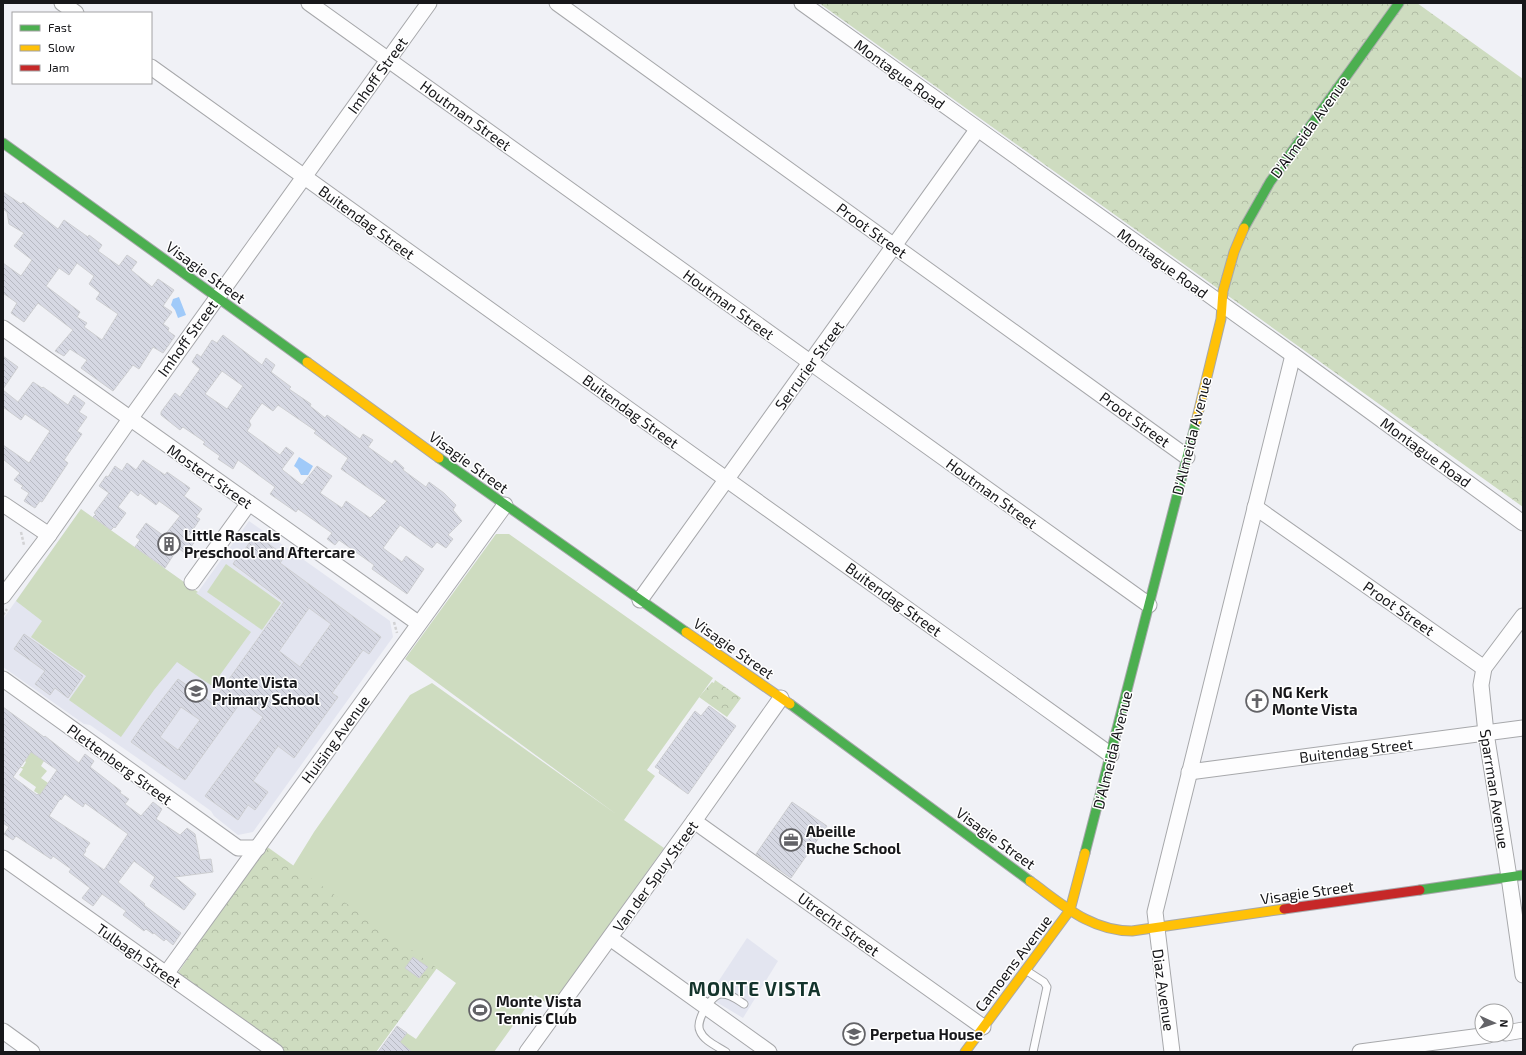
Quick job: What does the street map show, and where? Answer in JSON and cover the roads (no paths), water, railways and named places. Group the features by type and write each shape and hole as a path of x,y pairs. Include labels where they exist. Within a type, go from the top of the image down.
{"street":[{"path":"62,3 75,12"},
{"name":"Houtman Street","path":"309,3 1149,605"},
{"name":"Imhoff Street","path":"3,596 429,3"},
{"name":"Proot Street","path":"557,3 1187,457"},
{"name":"Montague Road","path":"802,3 977,130 1293,355 1523,523"},
{"name":"D'Almeida Avenue","path":"1070,910 1187,457 1221,319 1223,290 1238,241 1270,182 1399,3"},
{"name":"Buitendag Street","path":"152,68 1110,754"},
{"name":"Serrurier Street","path":"640,600 977,130"},
{"name":"Visagie Street","path":"3,143 505,505 781,698 1070,910 1095,925 1119,931 1132,931 1516,876"},
{"name":"Mostert Street","path":"3,328 418,623"},
{"path":"1155,927 1154,912 1293,355"},
{"path":"192,582 249,503"},
{"path":"3,504 48,535"},
{"name":"Huising Avenue","path":"166,974 258,848 418,623 505,505"},
{"name":"Proot Street","path":"1255,507 1484,668"},
{"name":"Sparrman Avenue","path":"1523,616 1484,668 1481,685 1486,733 1516,876 1523,975"},
{"name":"Plettenberg Street","path":"3,679 238,848"},
{"name":"Van der Spuy Street","path":"527,1052 781,698"},
{"name":"Buitendag Street","path":"1189,772 1523,728"},
{"name":"Utrecht Street","path":"694,821 983,1028"},
{"path":"241,870 241,857 238,848 258,848"},
{"name":"Tulbagh Street","path":"3,858 270,1050"},
{"name":"Camoens Avenue","path":"965,1052 1070,910"},
{"name":"Diaz Avenue","path":"1155,927 1172,1052"},
{"path":"610,938 769,1052"},
{"path":"3,1031 32,1052"},
{"path":"1360,1052 1474,1037"}],"lane":[{"path":"1025,970 1044,982 1047,987 1033,1052"},
{"path":"726,1052 704,1038 700,1030 699,1019 715,996 721,994 728,995 744,1004"}],"water":[{"path":"179,297 186,315 178,318 171,305 173,299"},
{"path":"299,457 313,466 308,475 301,475 298,469 294,466"}],"place":[{"name":"Little Rascals Preschool and Aftercare","path":"169,544"},
{"name":"Monte Vista Primary School","path":"196,691"},
{"name":"NG Kerk Monte Vista","path":"1257,701"},
{"name":"Abeille Ruche School","path":"791,840"},
{"name":"Monte Vista Tennis Club","path":"480,1010"},
{"name":"Perpetua House","path":"854,1034"}],"district":[{"name":"MONTE VISTA","path":"755,988"}]}
